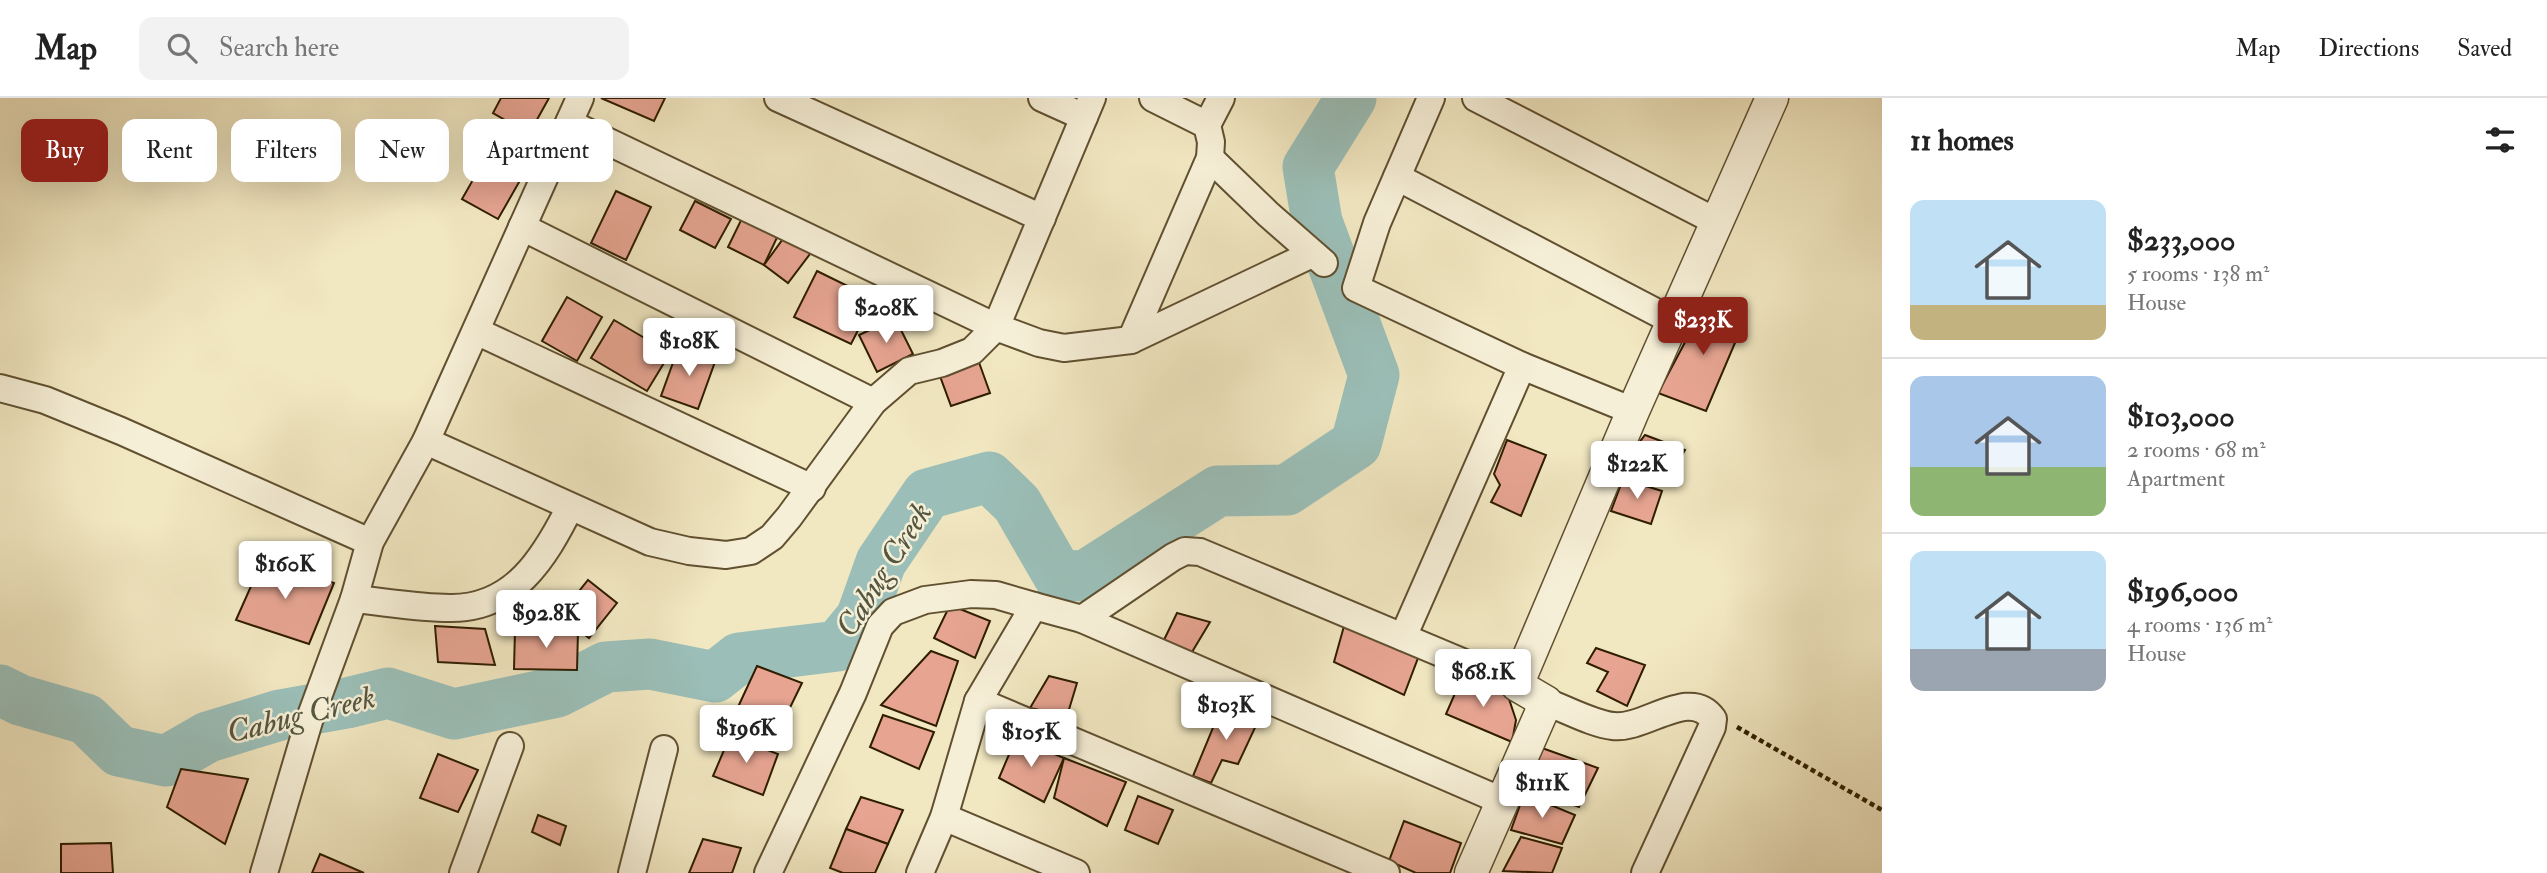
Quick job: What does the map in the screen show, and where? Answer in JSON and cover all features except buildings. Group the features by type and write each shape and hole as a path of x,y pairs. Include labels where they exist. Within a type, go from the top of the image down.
{"street":[{"path":"571,119 580,98"},
{"path":"778,98 1042,218"},
{"path":"426,441 650,542 689,551 726,555 751,551 772,537 812,488 873,402 909,371 942,363 972,351 996,327 1088,108 1042,98"},
{"path":"1153,98 1207,125"},
{"path":"1131,340 1210,158 1211,142 1207,125 1221,98"},
{"path":"1431,98 1377,223 1356,288 1522,366 1633,411"},
{"path":"1476,98 1717,222"},
{"path":"1517,685 1633,411 1717,222 1764,101"},
{"path":"613,144 996,327 1039,343 1064,348 1131,340 1318,259 1210,158"},
{"path":"1397,177 1673,321"},
{"path":"264,873 313,709 354,599 370,542 426,441 542,182"},
{"path":"522,227 873,402"},
{"path":"476,331 812,488"},
{"path":"1403,637 1522,366"},
{"path":"0,387 45,400 121,431 370,542"},
{"path":"354,599 452,608 481,603 509,592 531,571 551,545 570,506"},
{"path":"1082,619 1173,556 1185,551 1200,552 1517,685 1546,702 1610,726 1629,727 1679,707 1692,705 1707,710 1713,719 1712,727 1645,873"},
{"path":"768,873 853,692 880,626 893,612 925,600 971,594 996,595 1082,619 1502,801"},
{"path":"920,873 944,817 978,701 1034,606"},
{"path":"978,701 1386,873"},
{"path":"1471,873 1546,702"},
{"path":"463,873 510,746"},
{"path":"632,873 664,749"},
{"path":"944,817 1076,873"}],"path":[{"path":"1707,710 1882,810"}],"waterway":[{"name":"Cabug Creek","path":"0,690 20,700 86,719 119,751 166,761 208,737 280,715 388,693 454,714 557,692 606,667 650,664 715,677 739,658 838,646 861,618 881,562 927,494 989,477 1017,504 1058,575 1085,576 1218,491 1287,490 1356,444 1374,375 1317,222 1308,167 1351,98"}]}
